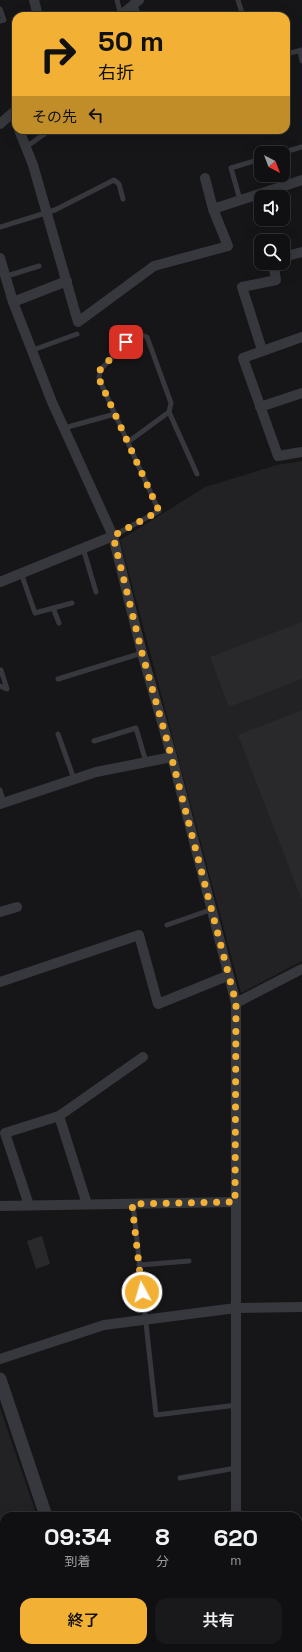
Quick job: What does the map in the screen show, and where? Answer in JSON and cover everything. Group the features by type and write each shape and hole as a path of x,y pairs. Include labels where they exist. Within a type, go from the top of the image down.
{"street":[{"path":"34,0 37,12"},
{"path":"126,12 137,2"},
{"path":"0,124 12,117"},
{"path":"21,134 47,212 78,322 154,266 228,246 213,209 205,178"},
{"path":"213,209 302,180"},
{"path":"290,256 302,252"},
{"path":"0,258 7,276 13,302 64,428 113,536 142,653 172,757 227,976 236,1003 236,1512"},
{"path":"262,350 242,287 276,280 274,270"},
{"path":"13,302 67,281"},
{"path":"302,337 243,358 278,456 302,452"},
{"path":"260,407 302,393"},
{"path":"0,582 113,536"},
{"path":"2,804 96,772 172,757"},
{"path":"0,912 17,907"},
{"path":"0,982 138,935 158,1004 227,976"},
{"path":"236,1003 302,969"},
{"path":"29,1205 5,1133 59,1116 142,1057"},
{"path":"59,1116 87,1204"},
{"path":"0,1206 235,1202"},
{"path":"0,1359 104,1325 236,1308 302,1308"},
{"path":"0,1379 45,1512"}],"lane":[{"path":"117,0 120,12"},
{"path":"238,0 241,12"},
{"path":"137,2 139,12"},
{"path":"0,9 4,20 0,21"},
{"path":"290,53 301,50 302,61"},
{"path":"26,147 44,134"},
{"path":"290,150 302,147"},
{"path":"240,200 231,168 254,161"},
{"path":"0,227 55,210 114,180 119,184 123,199"},
{"path":"7,276 39,266"},
{"path":"113,536 159,511 99,379 100,370 136,333 147,337 171,403 169,412 197,474"},
{"path":"33,350 77,334"},
{"path":"128,442 169,412"},
{"path":"64,428 115,414"},
{"path":"83,548 96,592"},
{"path":"21,573 36,613 72,603"},
{"path":"53,608 59,623"},
{"path":"58,679 142,653"},
{"path":"0,686 7,689 1,670"},
{"path":"94,741 136,728 146,762"},
{"path":"58,734 74,779"},
{"path":"0,790 2,804"},
{"path":"167,925 210,910"},
{"path":"132,1204 156,1415 237,1405"},
{"path":"139,1265 189,1261"},
{"path":"180,1478 236,1468"}],"shaded area":[{"path":"302,461 302,961 241,993 120,540 205,487 277,465"},
{"path":"0,1408 36,1512 0,1512"}],"building":[{"path":"302,622 302,679 229,707 210,657"},
{"path":"302,710 302,897 301,898 238,735"},
{"path":"42,1236 50,1264 36,1269 27,1241"}],"route":[{"path":"126,342 100,370 99,379 159,511 113,536 142,653 168,744 227,976 236,1003 235,1202 132,1204 142,1292"}]}
